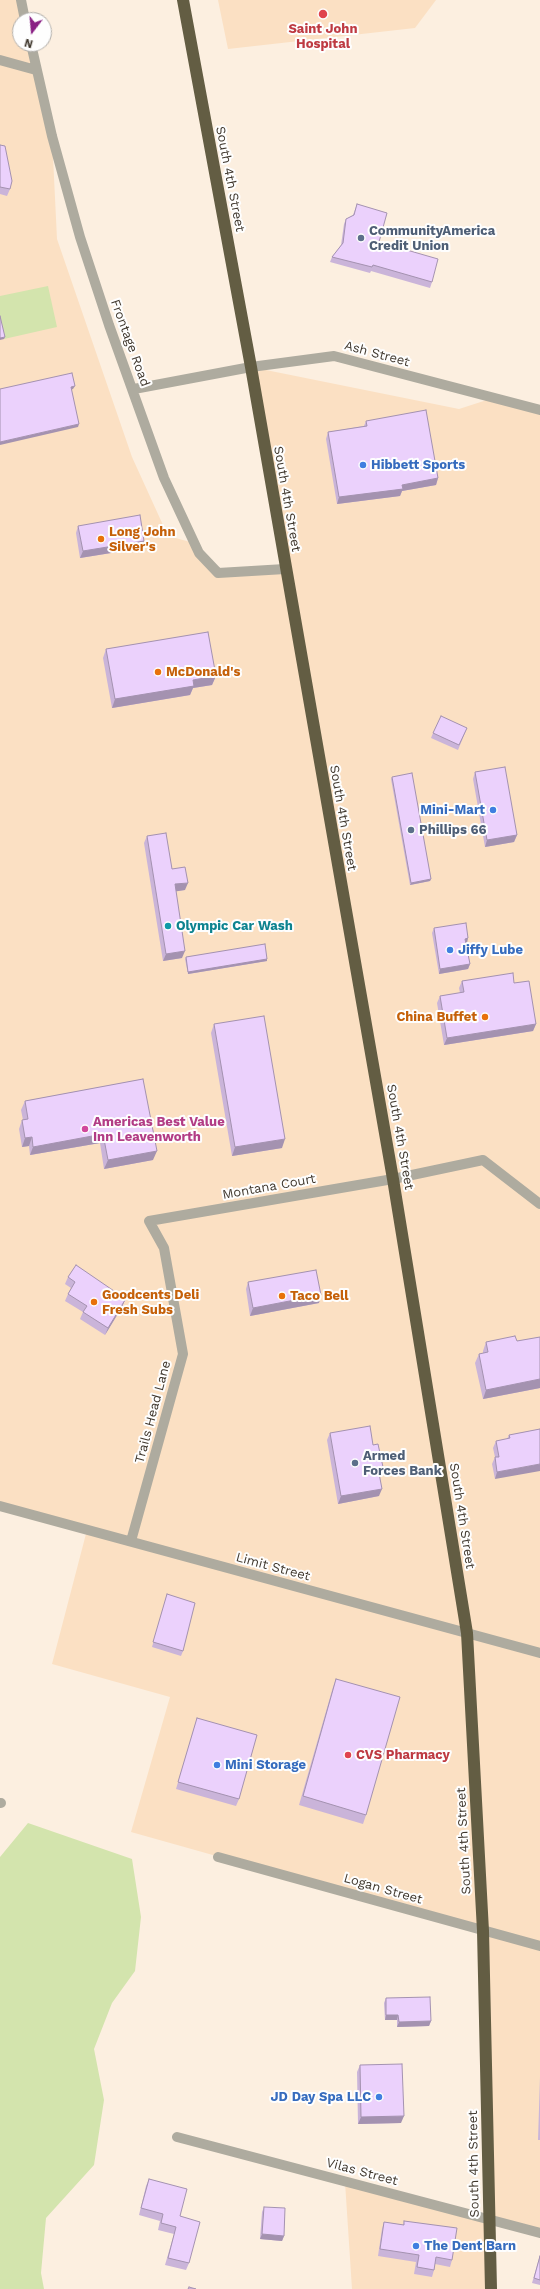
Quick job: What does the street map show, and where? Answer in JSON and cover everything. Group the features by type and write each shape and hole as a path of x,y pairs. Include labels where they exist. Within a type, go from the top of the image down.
{"highway":[{"name":"South 4th Street","path":"183,0 251,367 285,569 393,1179 467,1633 483,1931 491,2289"}],"street":[{"path":"21,0 23,12"},
{"name":"Frontage Road","path":"33,52 80,237 109,324 134,389 164,478 199,553 218,573 285,569"},
{"path":"0,60 36,70"},
{"name":"Ash Street","path":"134,389 251,367 334,356 540,410"},
{"name":"Montana Court","path":"149,1221 393,1179 483,1160 540,1204"},
{"name":"Trails Head Lane","path":"131,1541 183,1354 164,1248 149,1221"},
{"name":"Limit Street","path":"0,1506 540,1652"},
{"name":"Logan Street","path":"218,1857 540,1946"},
{"name":"Vilas Street","path":"177,2137 540,2233"}],"shaded area":[{"path":"0,0 21,0 21,12 12,12 12,52 33,52 52,136 57,239 132,457 168,536 194,543 218,573 285,569 251,367 459,409 493,398 540,410 540,2233 490,2220 491,2289 352,2289 345,2182 489,2219 483,1931 131,1832 170,1697 52,1664 87,1530 0,1506"},
{"name":"Saint John Hospital","path":"218,0 436,0 415,28 228,49"}],"green space":[{"path":"48,286 57,327 4,339 0,322 0,296"},
{"path":"28,1823 132,1859 141,1917 135,1971 112,2003 94,2049 104,2100 94,2165 46,2218 41,2273 44,2289 0,2289 0,1857"}],"building":[{"path":"0,145 5,146 12,181 10,189 0,187"},
{"path":"357,204 387,213 379,242 438,259 432,282 373,265 372,267 332,257 343,243 346,219 354,215"},
{"path":"0,316 5,337 0,338"},
{"path":"72,373 75,386 71,387 79,424 0,442 0,389"},
{"path":"426,410 438,478 402,485 403,489 339,497 328,432 367,426 366,421"},
{"path":"140,515 144,541 83,551 78,526"},
{"name":"McDonald's","path":"208,632 216,676 193,680 194,686 115,699 106,649"},
{"path":"441,716 467,728 459,745 433,733"},
{"name":"Mini-Mart","path":"505,767 517,835 487,840 475,772"},
{"name":"Phillips 66","path":"412,773 431,879 411,883 392,777"},
{"name":"Olympic Car Wash","path":"166,833 172,869 185,867 188,883 175,884 185,951 166,954 147,836"},
{"name":"Jiffy Lube","path":"466,923 468,938 465,939 470,964 440,969 434,928"},
{"path":"265,944 267,959 188,972 186,957"},
{"name":"China Buffet","path":"513,973 514,983 529,981 536,1024 447,1038 440,996 464,992 462,981"},
{"path":"264,1016 285,1139 235,1147 214,1024"},
{"name":"Americas Best Value Inn Leavenworth","path":"143,1079 157,1151 108,1160 103,1134 33,1147 32,1137 25,1138 22,1120 28,1119 25,1101"},
{"name":"Goodcents Deli Fresh Subs","path":"76,1265 114,1291 121,1293 125,1300 108,1328 83,1312 87,1306 68,1294 75,1282 68,1277"},
{"name":"Taco Bell","path":"316,1270 321,1295 253,1308 248,1282"},
{"path":"515,1336 517,1341 540,1337 540,1379 486,1390 479,1354 488,1352 486,1342"},
{"name":"Armed Forces Bank","path":"370,1426 373,1445 378,1444 383,1467 378,1468 382,1489 341,1496 330,1433"},
{"path":"540,1429 540,1464 497,1472 495,1457 499,1457 496,1441 510,1438 509,1435"},
{"path":"167,1594 195,1603 183,1651 153,1642"},
{"name":"CVS Pharmacy","path":"336,1679 400,1697 366,1815 303,1796"},
{"path":"197,1718 257,1735 239,1799 178,1782"},
{"path":"430,1997 431,2021 399,2022 398,2015 386,2015 386,1998"},
{"name":"JD Day Spa LLC","path":"402,2064 404,2116 361,2117 360,2065"},
{"path":"149,2179 187,2189 180,2216 200,2222 189,2263 168,2258 176,2227 161,2223 163,2214 141,2208"},
{"path":"264,2207 285,2208 284,2236 262,2234"},
{"name":"The Dent Barn","path":"404,2221 457,2228 452,2260 436,2257 434,2270 417,2267 419,2255 380,2249 384,2222 404,2225"},
{"path":"540,2256 540,2280 534,2278"}],"place":[{"name":"Saint John Hospital","path":"323,14"},
{"name":"CommunityAmerica Credit Union","path":"361,238"},
{"name":"Hibbett Sports","path":"363,465"},
{"name":"Long John Silver's","path":"101,539"},
{"name":"McDonald's","path":"158,672"},
{"name":"Mini-Mart","path":"493,810"},
{"name":"Phillips 66","path":"411,830"},
{"name":"Olympic Car Wash","path":"168,926"},
{"name":"Jiffy Lube","path":"450,950"},
{"name":"China Buffet","path":"485,1017"},
{"name":"Americas Best Value Inn Leavenworth","path":"85,1129"},
{"name":"Taco Bell","path":"282,1296"},
{"name":"Goodcents Deli Fresh Subs","path":"94,1302"},
{"name":"Armed Forces Bank","path":"355,1463"},
{"name":"CVS Pharmacy","path":"348,1755"},
{"name":"Mini Storage","path":"217,1765"},
{"name":"JD Day Spa LLC","path":"379,2097"},
{"name":"The Dent Barn","path":"416,2246"}]}
